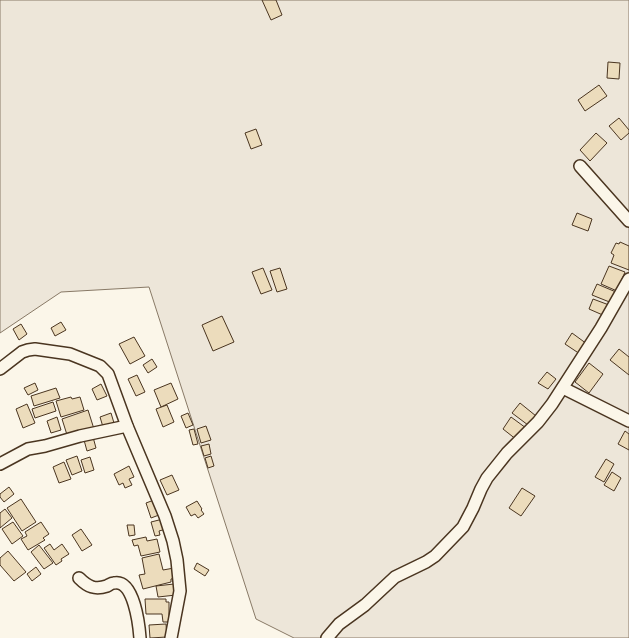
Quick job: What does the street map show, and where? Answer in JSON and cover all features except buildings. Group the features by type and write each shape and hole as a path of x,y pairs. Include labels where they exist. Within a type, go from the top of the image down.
{"street":[{"path":"580,166 629,221"},
{"path":"327,638 340,624 365,605 395,577 426,562 441,550 463,527 480,489 507,453 538,422 552,404 601,328 629,279"},
{"path":"0,369 22,352 35,349 70,354 100,366 108,374 126,426 170,528 180,591 171,638"},
{"path":"563,388 629,420"},
{"path":"0,464 28,449 126,426"},
{"path":"79,578 86,586 96,588 115,582 124,586 135,606 140,638"}],"shaded area":[{"path":"0,0 629,0 629,638 294,638 256,619 149,287 61,292 0,333"}]}
